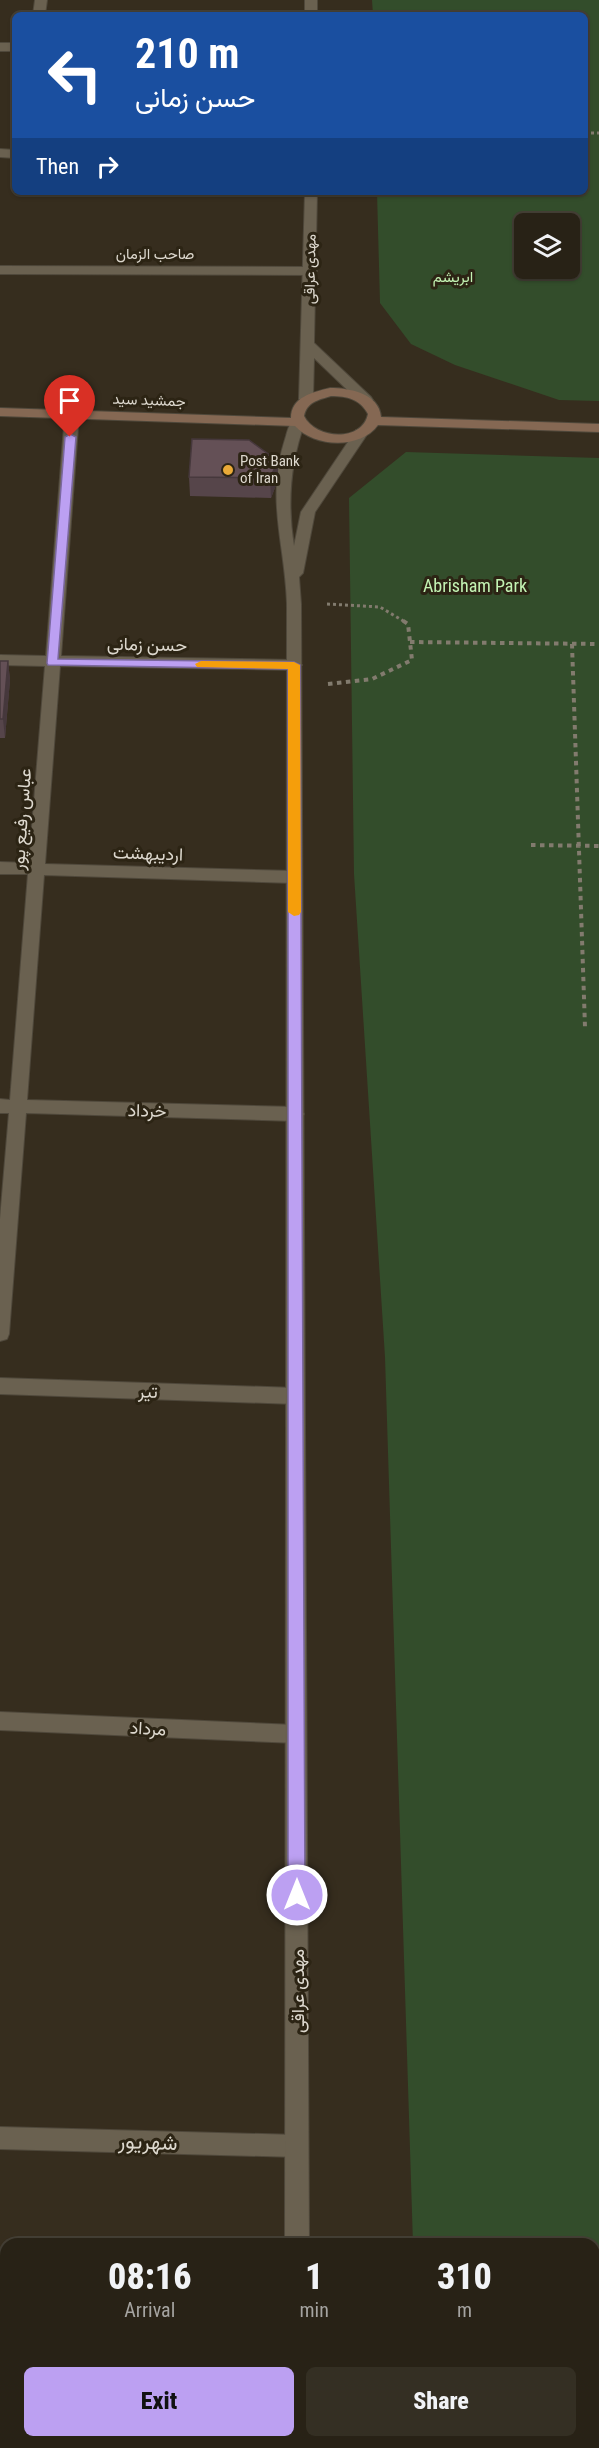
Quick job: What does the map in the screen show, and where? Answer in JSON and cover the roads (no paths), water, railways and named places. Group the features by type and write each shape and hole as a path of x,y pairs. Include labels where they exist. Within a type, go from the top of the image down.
{"main road":[{"path":"330,392 356,395 366,400 375,414 374,421 361,433 338,439 325,438 304,429 298,422 296,414 299,406 306,399 330,392"},
{"name":"جمشید سید","path":"0,412 298,422"},
{"path":"374,421 599,428"}],"street":[{"name":"مهدی عراقی","path":"306,399 311,195"},
{"name":"صاحب الزمان","path":"0,270 310,270"},
{"path":"309,346 366,400"},
{"name":"عباس رفیع پور","path":"0,1334 9,1107 36,869 72,414"},
{"path":"294,595 283,516 283,479 290,441 298,422"},
{"path":"294,595 308,512 361,433"},
{"name":"مهدی عراقی","path":"294,595 297,2238"},
{"name":"حسن زمانی","path":"0,660 52,663 294,665"},
{"name":"اردیبهشت","path":"0,868 294,876"},
{"name":"خرداد","path":"9,1107 295,1114"},
{"name":"تیر","path":"0,1386 295,1396"},
{"name":"مرداد","path":"0,1721 296,1734"},
{"name":"شهریور","path":"0,2138 297,2146"}],"place":[{"name":"Post Bank of Iran","path":"228,470"}],"park label":[{"name":"ابریشم","path":"453,277"},
{"name":"Abrisham Park","path":"475,585"}]}
